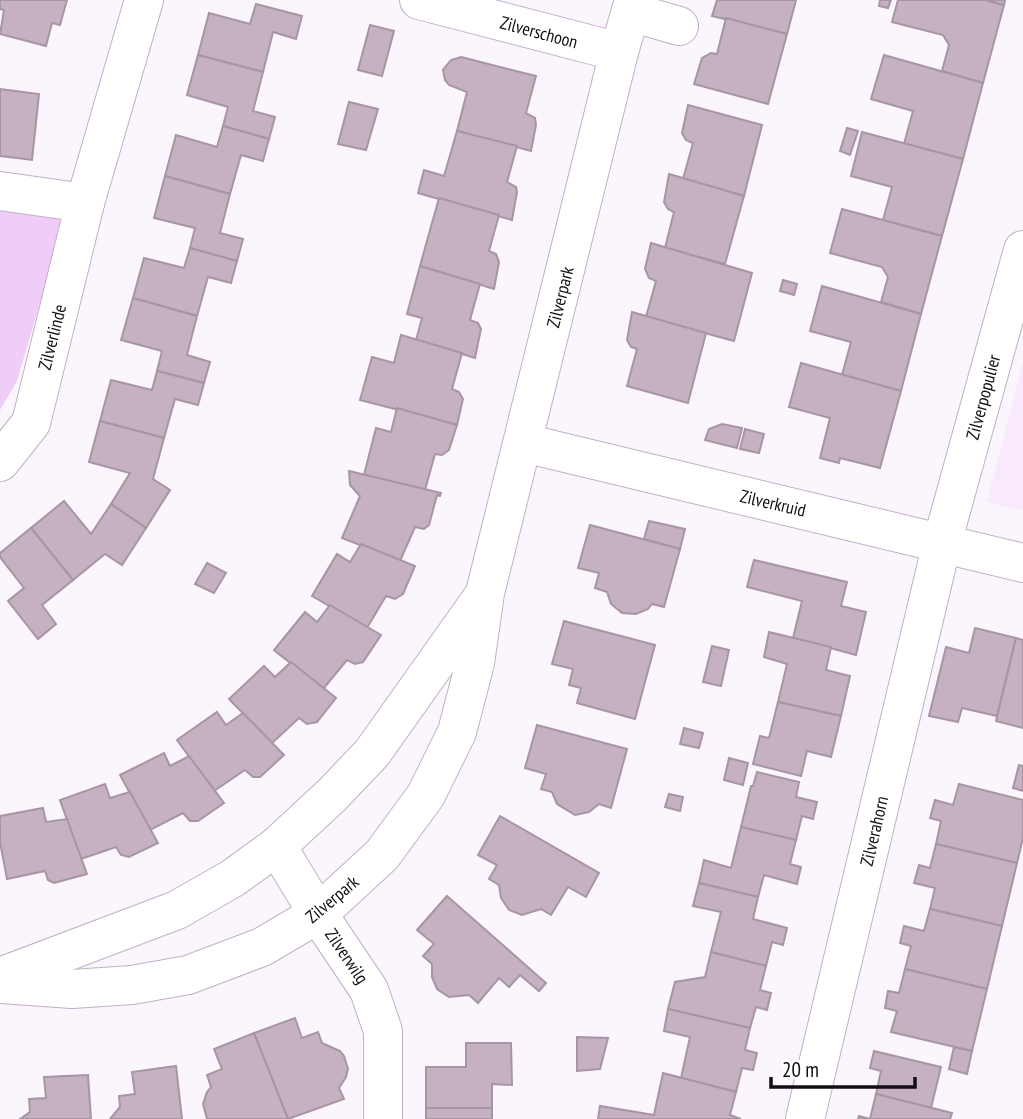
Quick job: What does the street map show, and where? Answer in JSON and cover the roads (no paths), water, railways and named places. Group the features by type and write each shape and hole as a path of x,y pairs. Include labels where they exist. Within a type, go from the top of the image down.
{"street":[{"name":"Zilverlinde","path":"0,461 31,423 85,203 144,0"},
{"name":"Zilverschoon","path":"419,0 619,52"},
{"path":"633,6 679,26"},
{"name":"Zilverpark","path":"0,984 72,989 132,985 188,975 262,947 318,914 383,855 426,795 457,732 475,663 485,593 619,52 633,6"},
{"path":"0,191 85,203"},
{"name":"Zilverpopulier","path":"942,543 1023,250"},
{"name":"Zilverkruid","path":"524,443 1023,563"},
{"name":"Zilverahorn","path":"805,1119 942,543"},
{"name":"Zilverpark","path":"0,977 177,910 233,878 277,846 332,796 372,753 485,593"},
{"name":"Zilverwilg","path":"277,846 369,990 383,1031 383,1119"}]}
